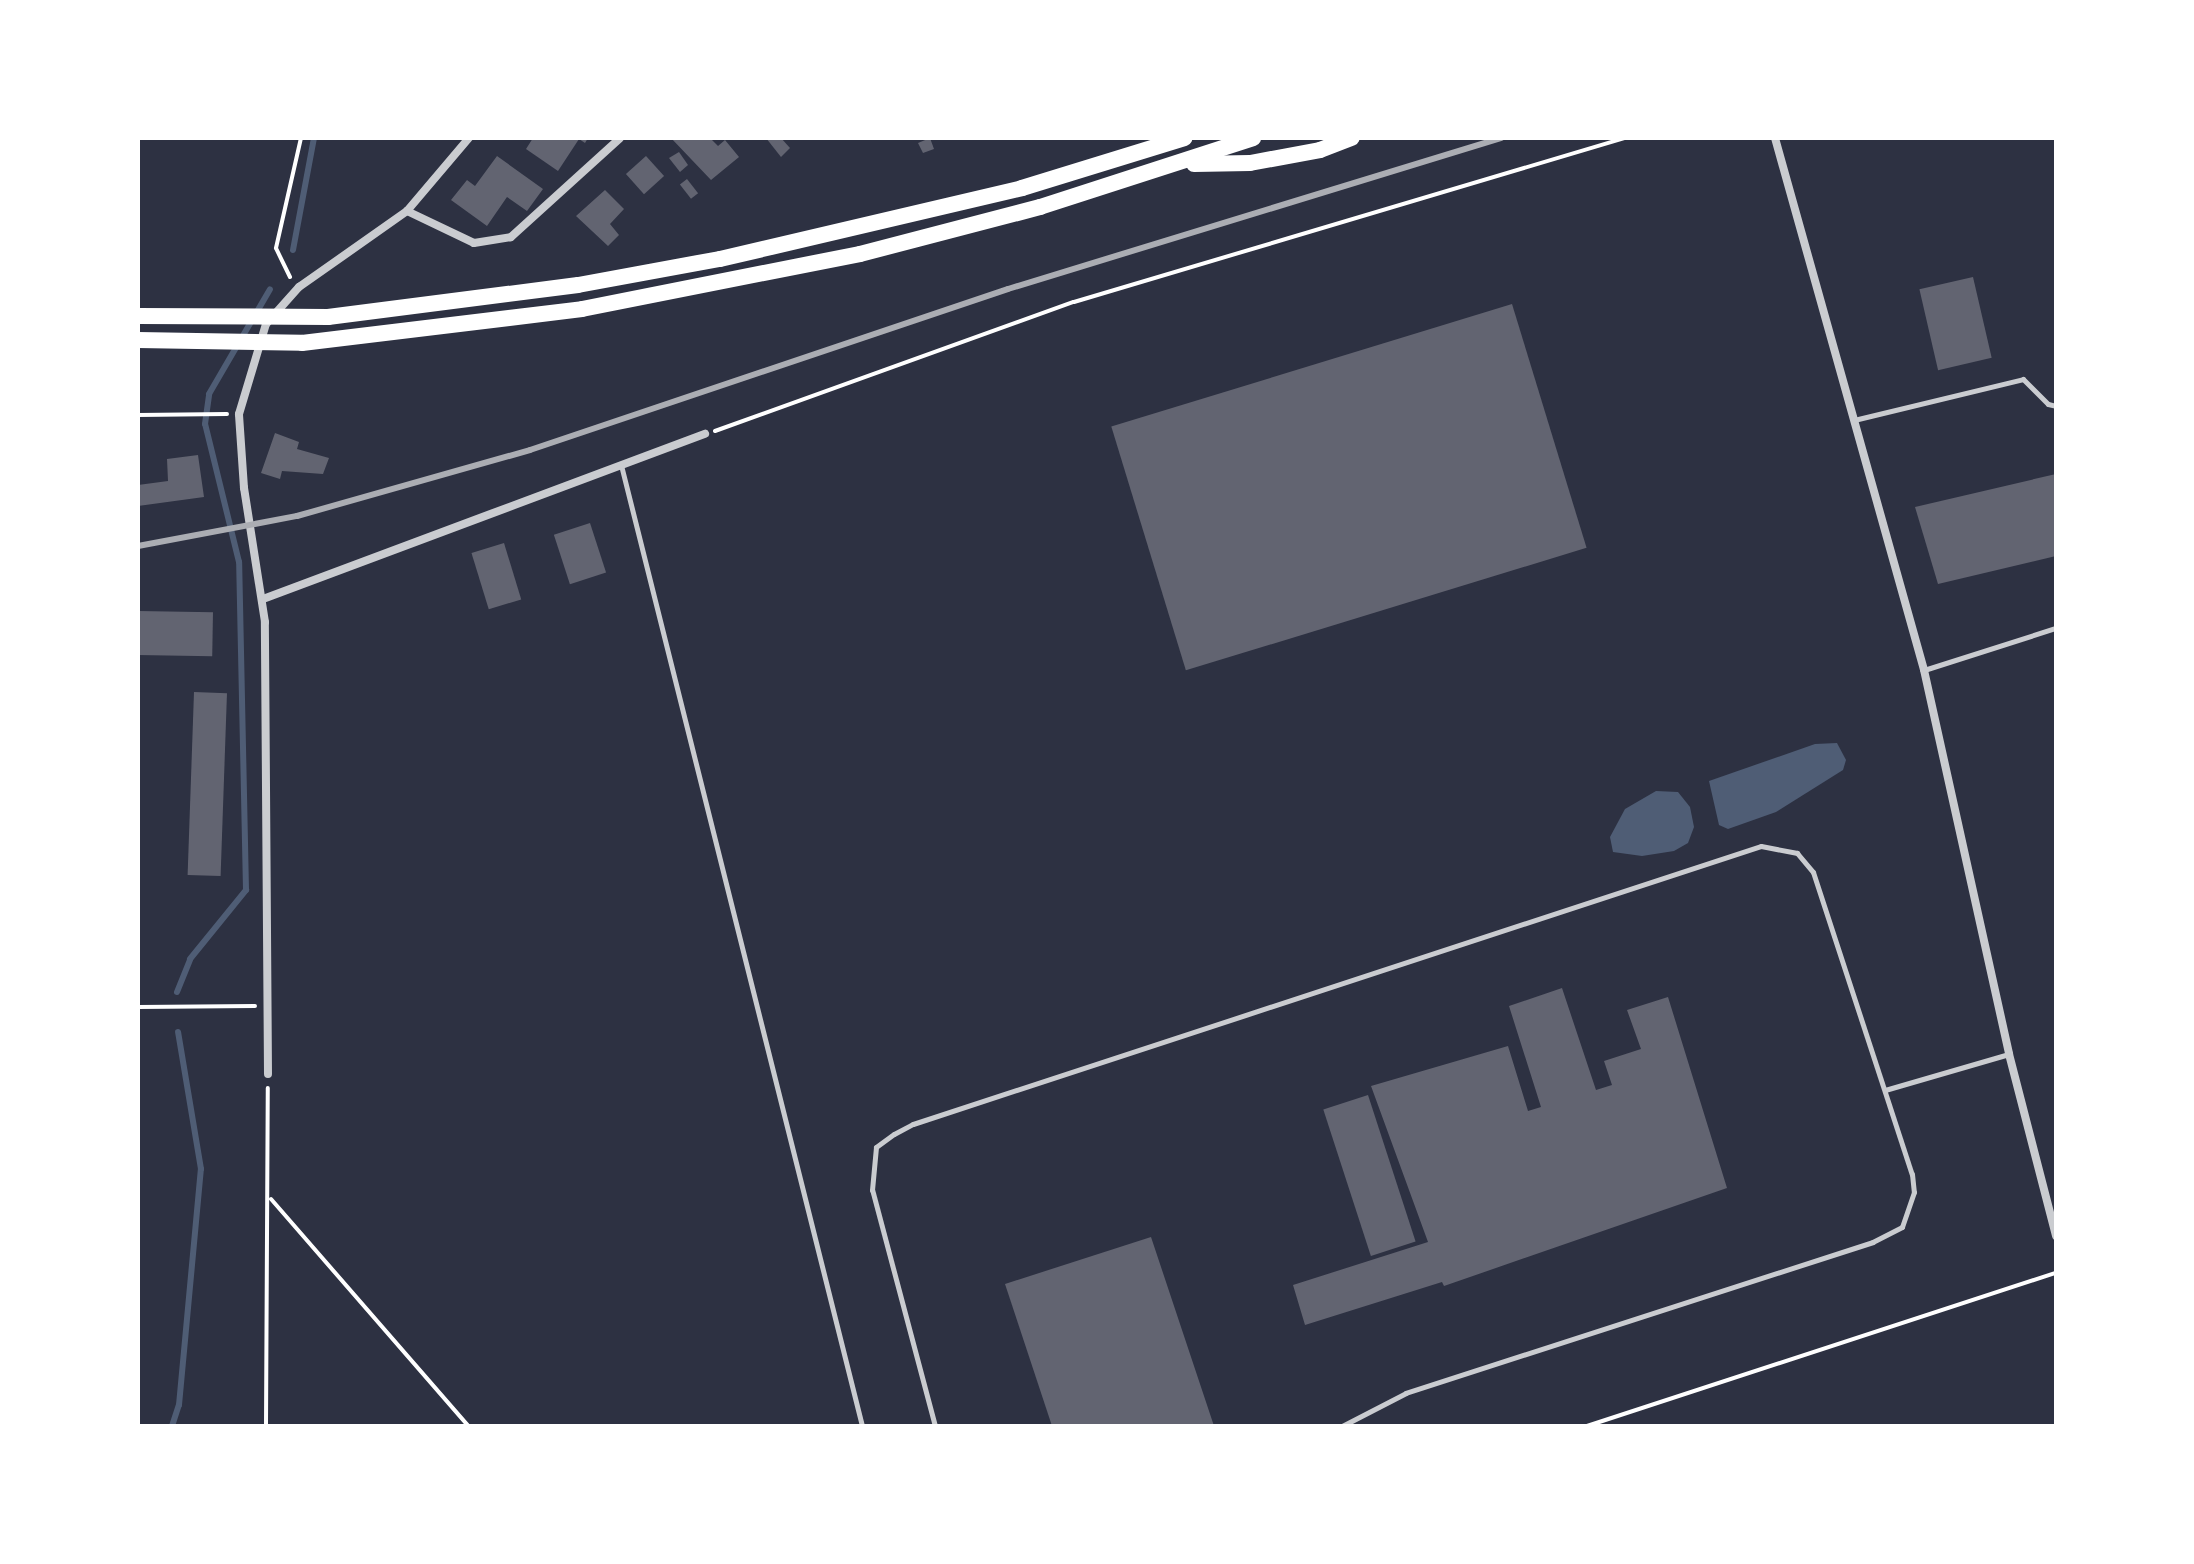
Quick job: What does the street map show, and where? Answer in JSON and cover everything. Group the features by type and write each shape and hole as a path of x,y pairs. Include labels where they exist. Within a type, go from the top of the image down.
{"highway":[{"path":"139,316 217,320 328,317 578,285 720,259 1022,188 1185,138"},
{"path":"142,342 302,343 582,309 741,279 1040,207 1253,138"},
{"path":"1180,164 1250,163 1320,150 1352,138"}],"street":[{"path":"268,1074 263,599 244,488 239,414 266,324 299,287 407,211 469,138"},
{"path":"407,211 474,243 511,237 620,138"},
{"path":"1775,138 1924,670 2009,1054 2056,1236"},
{"path":"263,599 705,434"}],"lane":[{"path":"1854,420 2023,379 2048,404 2056,406"},
{"path":"621,464 862,1426"},
{"path":"1924,670 2056,628"},
{"path":"935,1426 872,1190 876,1147 913,1124 1761,846 1797,853 1813,872 1912,1174 1914,1192 1902,1227 1873,1242 1406,1393 1342,1426"},
{"path":"1885,1090 2009,1054"}],"path":[{"path":"299,287 283,270 276,248 301,138"},
{"path":"705,434 1074,302 1625,138"},
{"path":"138,415 217,413"},
{"path":"138,1007 265,1006"},
{"path":"266,1426 268,1074"},
{"path":"269,1197 468,1426"},
{"path":"1587,1426 2056,1273"}],"water":[{"path":"1837,743 1846,760 1843,770 1776,812 1728,829 1719,825 1709,781 1815,744"},
{"path":"1656,791 1678,792 1690,807 1694,827 1688,843 1674,851 1642,856 1613,852 1610,837 1625,809"}],"building":[{"path":"533,138 588,138 585,143 579,139 558,171 526,149"},
{"path":"671,138 710,138 718,146 725,140 739,157 711,180"},
{"path":"766,138 781,138 790,148 781,157"},
{"path":"930,138 934,149 923,153 918,143"},
{"path":"679,152 688,165 680,172 669,158"},
{"path":"497,156 543,189 527,211 507,197 487,226 451,200 467,180 475,186"},
{"path":"646,156 664,176 644,194 626,174"},
{"path":"687,179 698,193 691,199 680,185"},
{"path":"605,190 624,209 610,224 619,235 608,246 576,216"},
{"path":"1973,277 1992,358 1938,370 1919,289"},
{"path":"1512,304 1587,548 1186,670 1111,427"},
{"path":"275,433 299,442 297,449 329,458 323,474 282,471 280,479 261,473"},
{"path":"198,455 204,497 138,506 138,485 168,481 167,459"},
{"path":"2056,474 2056,556 1938,584 1915,507"},
{"path":"590,523 606,572 570,584 554,535"},
{"path":"504,543 521,599 489,609 471,553"},
{"path":"138,611 213,612 212,656 138,655"},
{"path":"194,692 227,693 221,876 188,875"},
{"path":"1562,988 1596,1090 1612,1085 1604,1061 1641,1049 1627,1010 1668,997 1727,1188 1444,1286 1442,1282 1305,1325 1293,1285 1428,1242 1371,1086 1508,1046 1528,1111 1541,1107 1509,1006"},
{"path":"1368,1095 1416,1241 1371,1256 1323,1110"},
{"path":"1151,1237 1214,1426 1052,1426 1005,1284"}],"waterway":[{"path":"293,250 314,138"},
{"path":"177,992 190,959 246,890 239,562 205,424 209,394 270,289"},
{"path":"172,1426 179,1405 201,1169 178,1032"}],"railway":[{"path":"138,546 297,516 530,450 1008,289 1501,138"}]}
